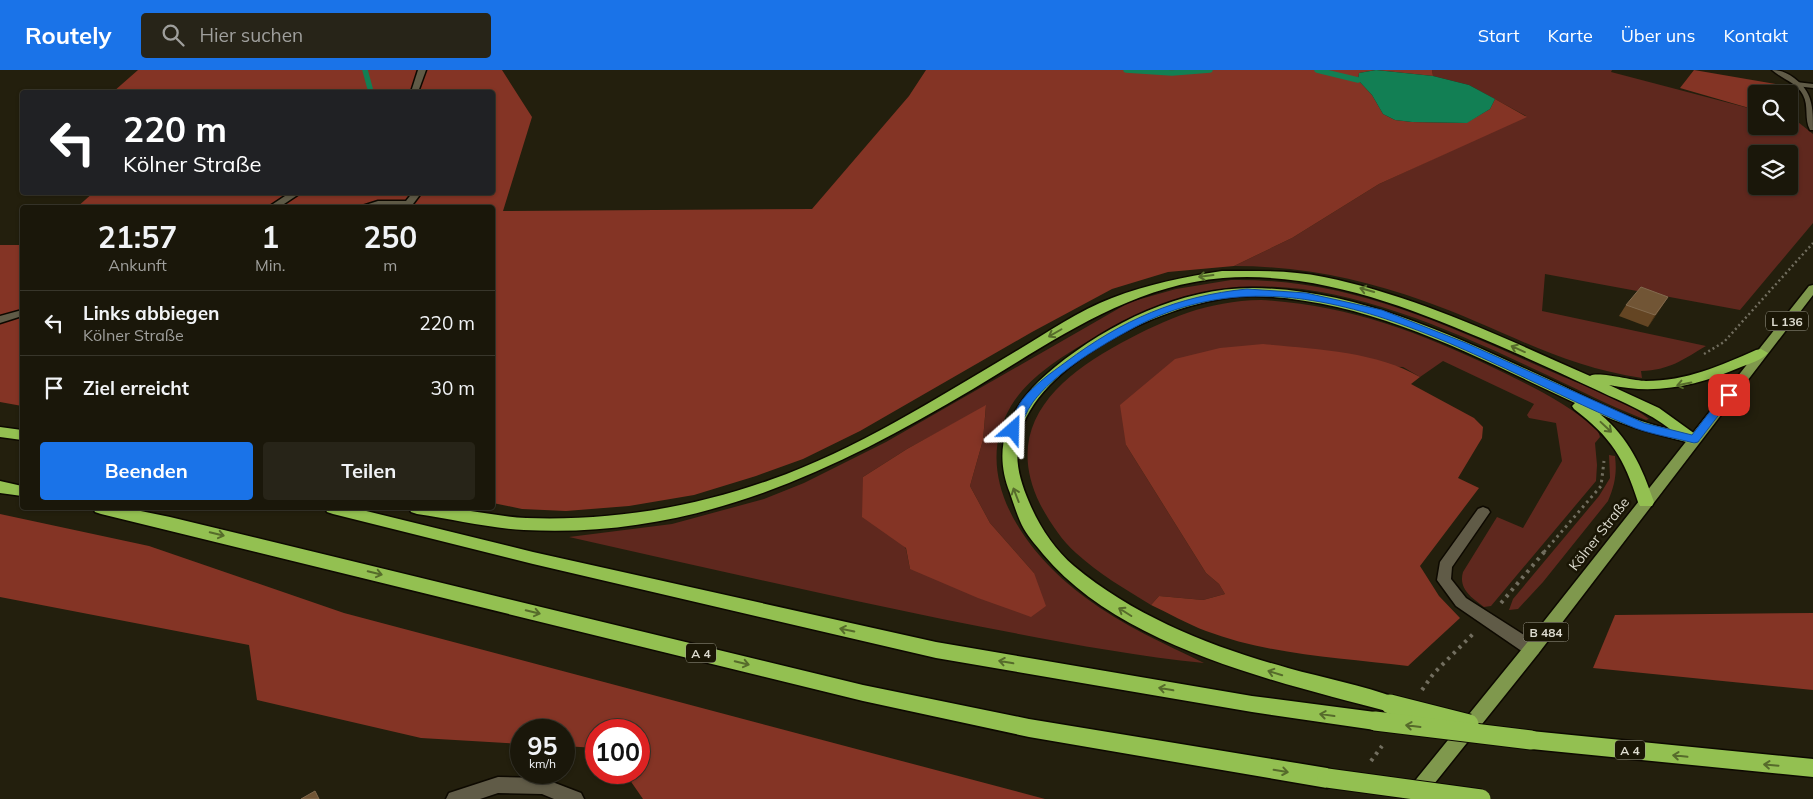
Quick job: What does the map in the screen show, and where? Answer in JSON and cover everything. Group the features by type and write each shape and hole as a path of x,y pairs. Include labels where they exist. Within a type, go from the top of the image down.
{"highway":[{"path":"430,510 515,523 572,524 629,520 680,512 730,499 770,486 851,450 1115,301 1161,284 1217,274 1276,274 1362,288 1428,310 1653,411 1694,439"},
{"path":"1531,740 1277,674 1199,649 1138,620 1068,571 1043,543 1026,517 1014,491 1009,465 1010,440 1017,419 1027,402 1059,370 1094,346 1143,318 1192,300 1247,292 1306,296 1378,312 1463,346 1641,426 1694,439"},
{"path":"1563,369 1605,380 1637,385 1676,386 1710,375 1761,353"},
{"path":"1554,387 1605,425 1622,443 1635,466 1646,502"},
{"path":"0,432 20,435"},
{"path":"0,487 20,491"},
{"name":"A 4","path":"111,510 170,522 863,693 1029,728 1328,778 1481,799"},
{"name":"A 4","path":"341,510 542,561 936,650 1252,704 1375,721 1531,740 1813,768"},
{"path":"1328,778 1401,799"}],"main road":[{"name":"Kölner Straße","path":"1411,799 1532,649 1813,288"}],"street":[{"path":"415,90 422,70"},
{"path":"1776,70 1799,84 1809,98 1809,121 1813,128"},
{"path":"1799,84 1813,86"},
{"path":"276,205 293,195"},
{"path":"407,205 415,195"},
{"path":"374,205 392,205"},
{"path":"0,320 20,313"},
{"path":"1483,512 1445,566 1444,580 1461,602 1486,621 1532,649"},
{"path":"455,799 498,785 542,786 575,799"}],"path":[{"path":"1700,356 1724,342 1753,312 1813,243"},
{"path":"1417,696 1434,672 1486,621 1601,486 1604,472 1602,444 1622,443"},
{"path":"1366,767 1383,744"}],"shaded area":[{"path":"138,70 502,70 532,117 503,211 812,209 909,96 926,70 1376,70 1359,73 1358,80 1372,95 1383,114 1395,120 1466,123 1490,109 1495,99 1527,117 1379,184 1292,238 1234,266 1168,272 1112,289 1032,332 860,431 803,459 694,495 629,506 566,511 522,509 495,503 495,205 79,205 91,195 495,195 495,90 115,90"},
{"path":"1376,70 1432,70 1433,76"},
{"path":"1376,70 1433,76 1469,85 1495,99 1490,109 1467,123 1395,120 1383,114 1372,95 1358,80 1359,73"},
{"path":"1432,70 1612,70 1611,72 1748,108 1748,135 1798,135 1798,122 1813,134 1813,223 1740,310 1545,274 1542,311 1706,346 1683,360 1668,366 1641,371 1642,378 1584,365 1424,301 1378,286 1307,271 1234,266 1292,238 1379,184 1526,116 1469,85 1433,76"},
{"path":"1694,70 1781,85 1748,85 1748,108 1680,88"},
{"path":"0,245 20,245 20,406 0,402"},
{"path":"1231,280 1275,281 1316,287 1356,296 1434,321 1614,398 1639,411 1649,419 1646,420 1617,408 1530,367 1435,326 1387,309 1338,295 1290,288 1243,287 1222,289 1180,298 1141,313 1103,332 1064,356 1034,378 1011,406 1000,433 997,461 1001,488 1011,514 1026,538 1044,561 1065,581 1114,617 1204,663 1105,650 942,619 569,537 672,524 764,499 804,483 886,442 1130,302 1176,289","holes":["986,406 983,440 970,486 990,523 1034,573 910,569 906,549 863,477 907,449"]},
{"path":"1261,300 1293,303 1352,314 1437,342 1535,388 1574,412 1598,431 1600,437 1595,443 1596,481 1491,606 1484,607 1467,592 1462,583 1463,572 1497,517 1523,528 1562,461 1556,423 1529,418 1527,415 1534,404 1443,361 1420,377 1403,367 1176,359 1149,382 1126,445 1206,573 1219,584 1225,594 1203,600 1159,596 1151,605 1094,568 1061,537 1040,504 1030,476 1028,451 1032,428 1042,407 1057,389 1076,372 1098,357 1155,326 1205,307"},
{"path":"1263,344 1364,356 1403,368 1420,377 1411,384 1474,418 1483,427 1482,438 1458,478 1479,488 1420,566 1439,596 1460,618 1408,666 1280,651 1206,631 1151,605 1159,596 1203,600 1225,594 1219,584 1206,573 1126,445 1120,405 1175,359 1220,348"},
{"path":"986,405 983,440 970,486 990,523 1034,573 1046,606 1031,617 978,598 910,569 906,548 862,517 863,477 907,449"},
{"path":"1609,455 1615,456 1616,473 1608,501 1543,582 1518,609 1509,610 1513,599 1599,496 1610,478"},
{"path":"0,514 149,546 344,613 1045,799 643,799 633,784 650,784 650,719 585,719 585,747 575,747 575,719 510,719 510,743 421,738 257,700 249,645 0,597"},
{"path":"1813,613 1813,690 1593,668 1615,615"}],"building":[{"path":"1641,287 1668,297 1655,315 1626,305"},
{"path":"315,791 319,799 301,799"}],"waterway":[{"path":"365,70 370,90"},
{"path":"1126,70 1172,73 1210,70"},
{"path":"1317,70 1358,80"}],"route":[{"path":"1013,430 1027,402 1042,384 1074,358 1094,346 1143,318 1165,309 1192,300 1247,292 1271,292 1306,296 1342,302 1378,312 1463,346 1641,426 1694,439 1729,395"}]}
